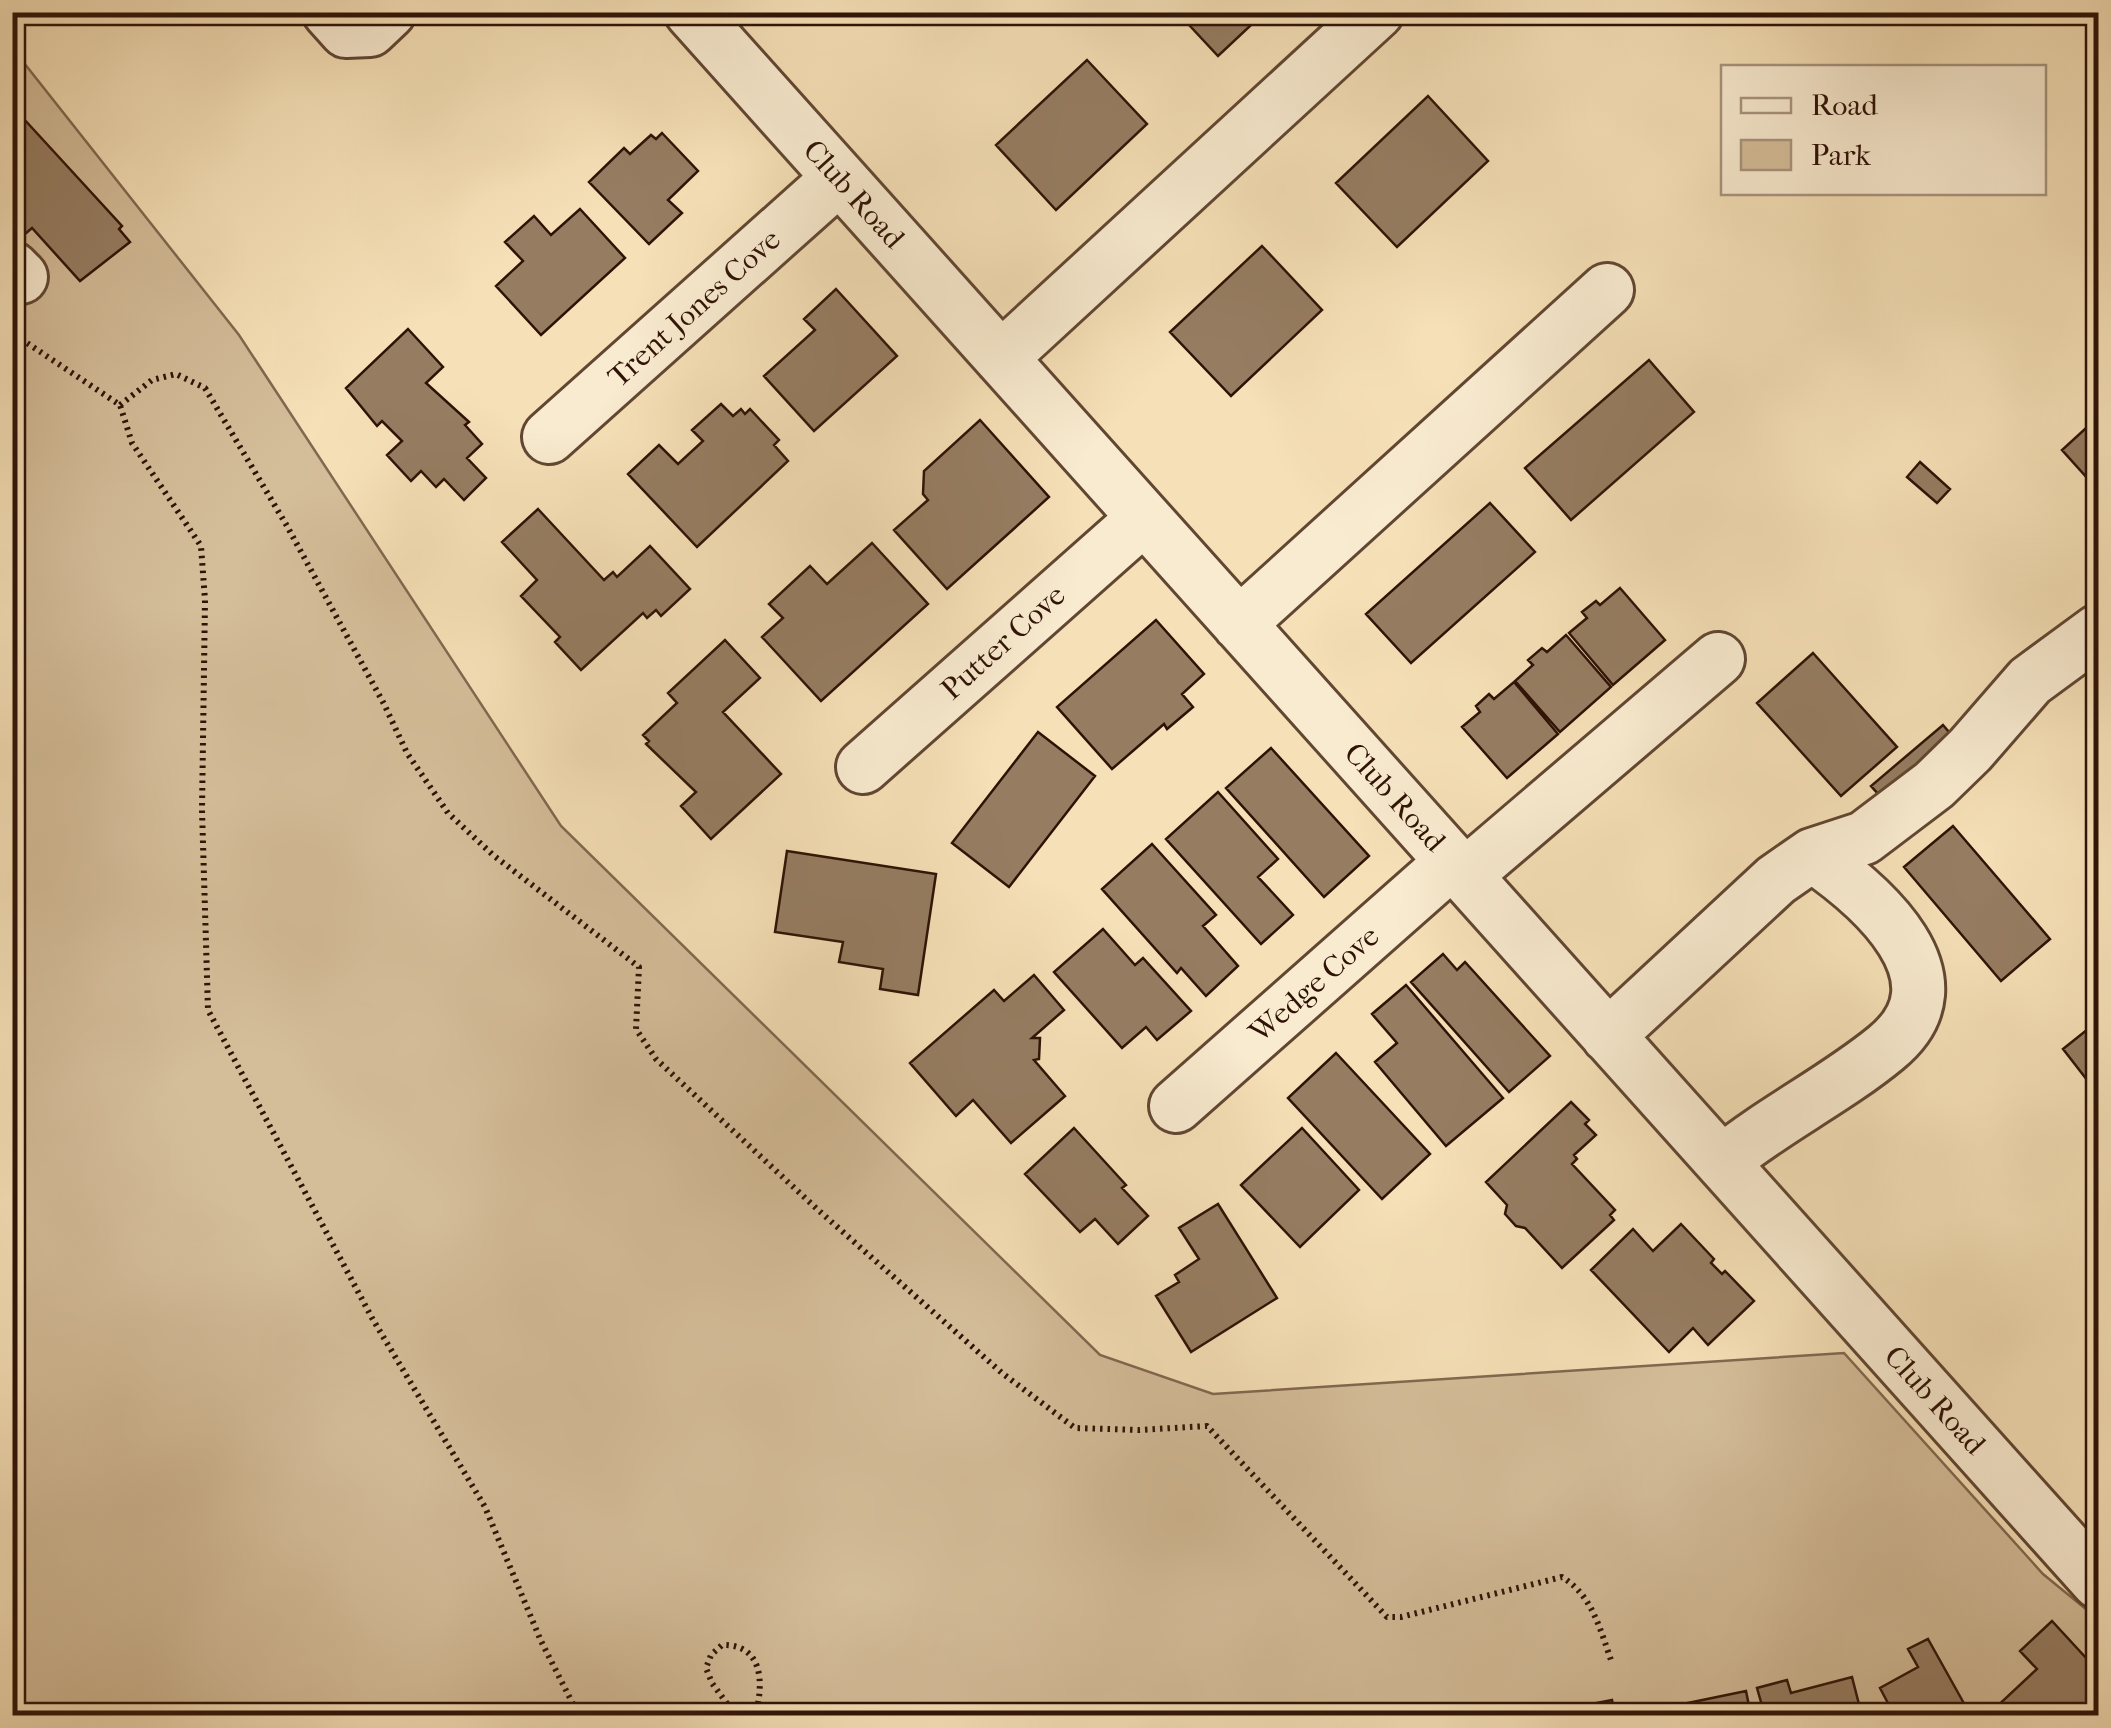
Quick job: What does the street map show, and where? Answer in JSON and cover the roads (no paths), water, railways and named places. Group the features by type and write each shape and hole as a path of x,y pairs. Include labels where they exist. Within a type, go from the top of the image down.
{"street":[{"path":"329,12 346,31 370,30 389,12"},
{"name":"Club Road","path":"691,12 2098,1582"},
{"path":"1000,358 1377,12"},
{"name":"Trent Jones Cove","path":"549,437 839,178"},
{"path":"1239,624 1607,290"},
{"name":"Putter Cove","path":"863,766 1144,518"},
{"path":"1608,1036 1776,880 1812,855 1864,838 1934,785 2030,681 2098,631"},
{"name":"Wedge Cove","path":"1176,1106 1458,869 1718,659"},
{"path":"1722,1162 1753,1136 1889,1046 1908,1021 1917,1000 1919,982 1914,960 1877,906 1852,882 1812,855"}]}
